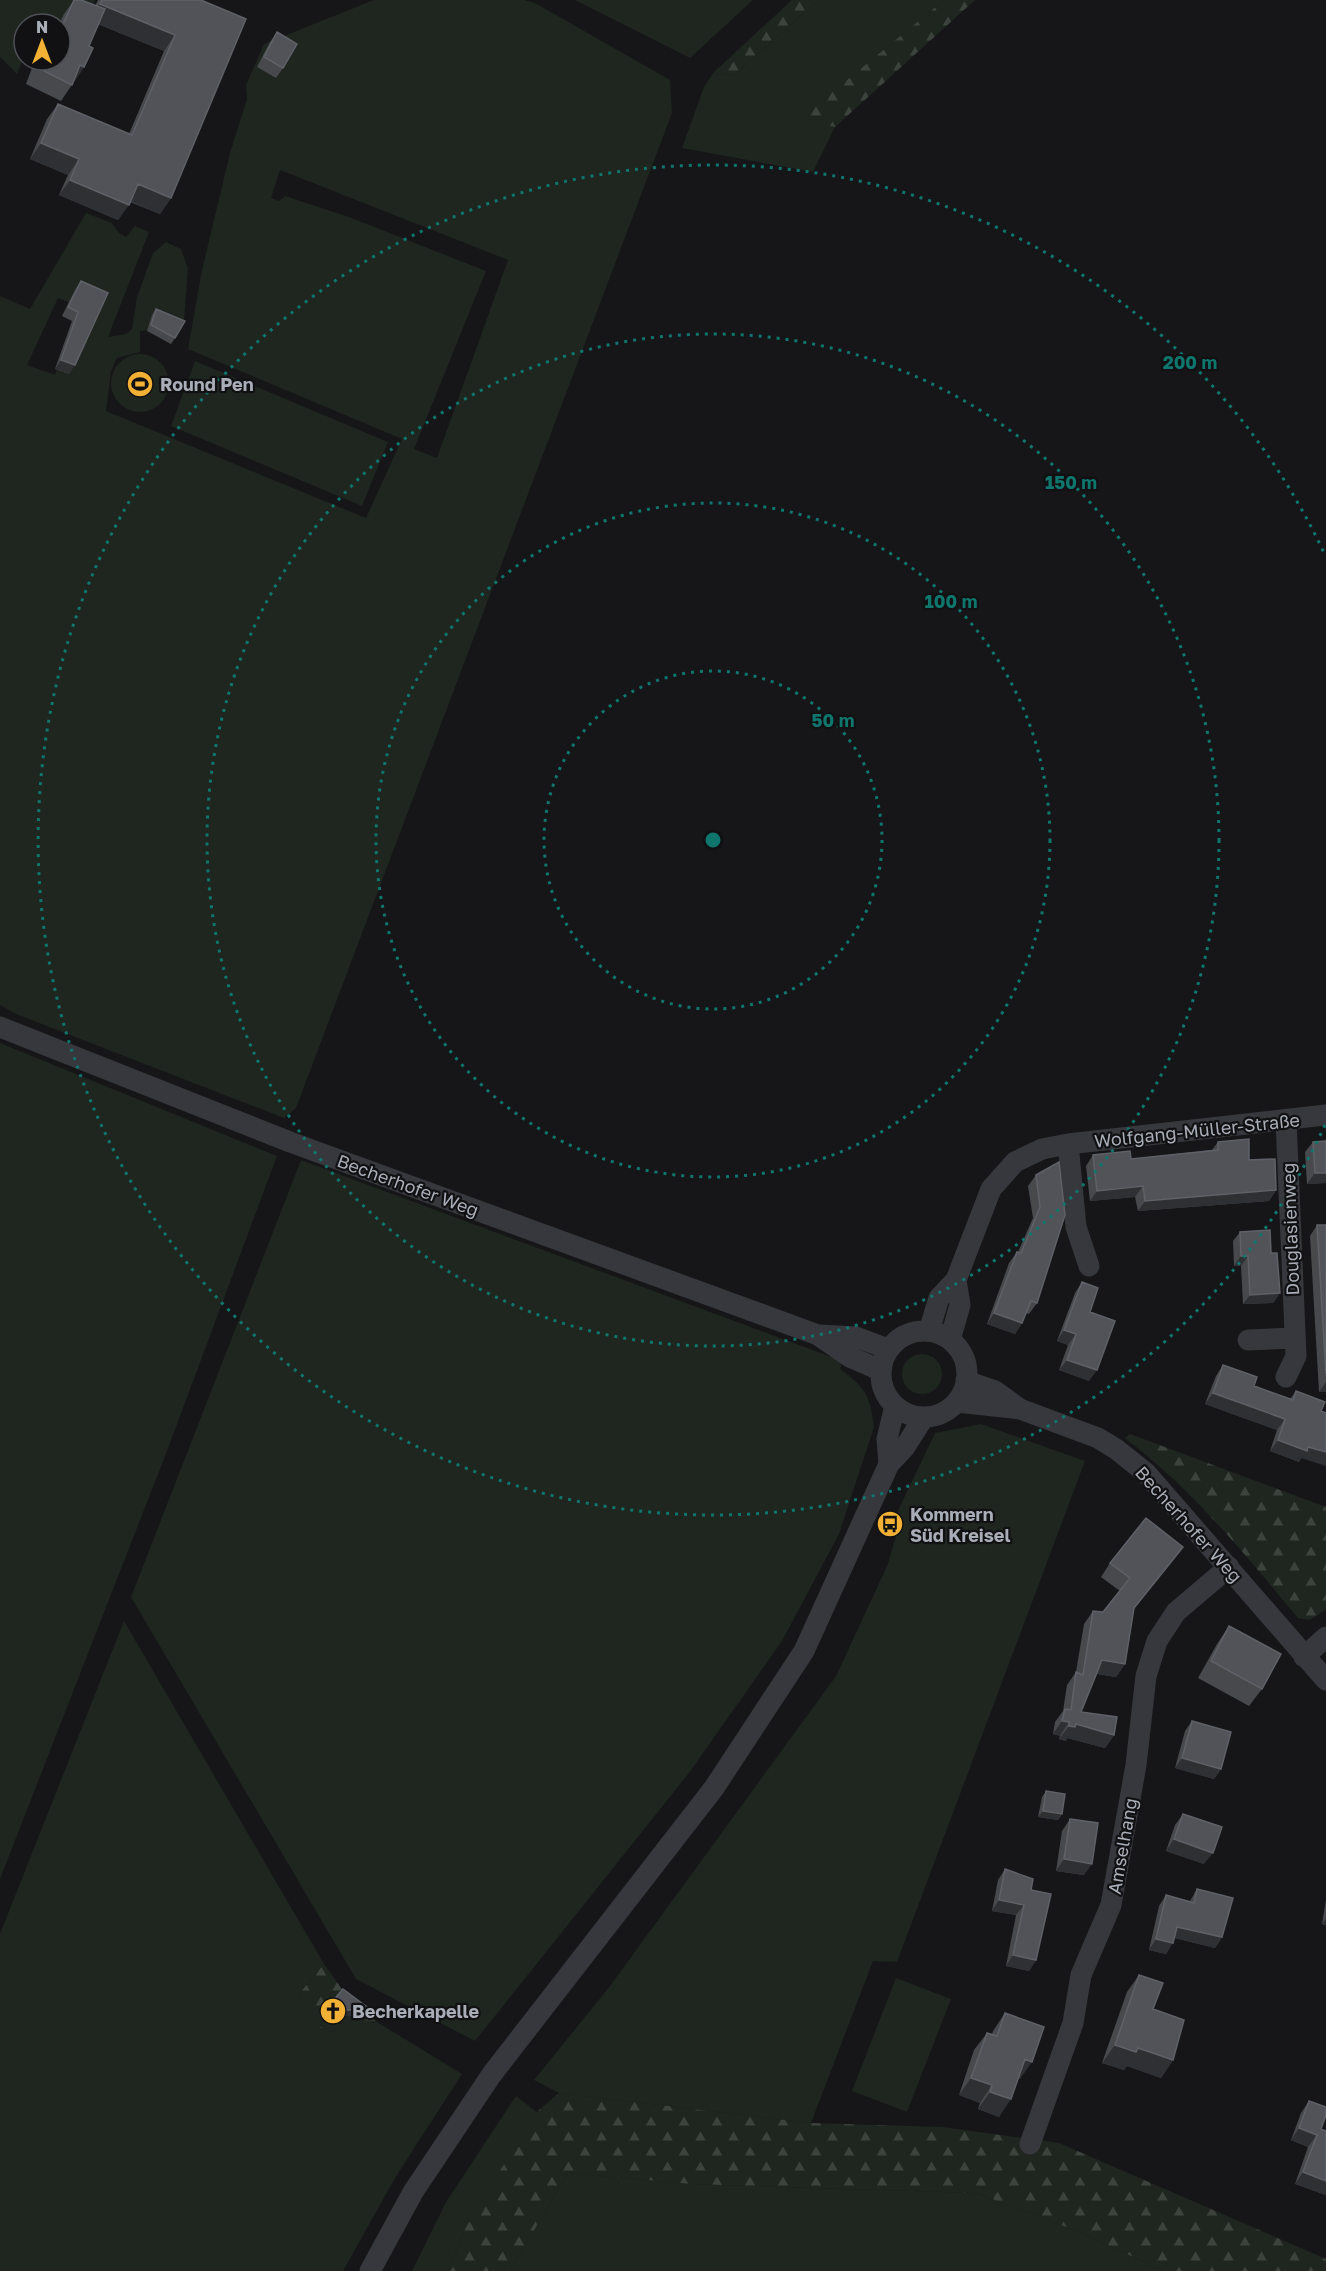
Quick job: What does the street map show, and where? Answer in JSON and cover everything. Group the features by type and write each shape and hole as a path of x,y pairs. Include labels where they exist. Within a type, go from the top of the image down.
{"street":[{"name":"Becherhofer Weg","path":"0,1027 290,1142 819,1335 850,1357 880,1370"},
{"name":"Wolfgang-Müller-Straße","path":"928,1331 939,1298 956,1280 991,1189 1014,1162 1042,1149 1068,1144 1326,1115"},
{"name":"Douglasienweg","path":"1286,1120 1296,1356 1286,1377"},
{"name":"Wolfgang-Müller-Straße","path":"1068,1144 1076,1227 1089,1266"},
{"name":"Wolfgang-Müller-Straße","path":"950,1340 960,1305 956,1280"},
{"path":"928,1331 950,1340 964,1358 966,1381 957,1402 947,1410 924,1417 913,1416 895,1406 881,1383 880,1370 888,1348 906,1334 928,1331"},
{"name":"Becherhofer Weg","path":"819,1335 856,1337 888,1348"},
{"path":"1248,1340 1295,1338"},
{"name":"Becherhofer Weg","path":"966,1381 995,1391 1020,1409"},
{"name":"Becherhofer Weg","path":"957,1402 1020,1409 1098,1438 1116,1449 1146,1473 1326,1680"},
{"path":"889,1464 887,1439 895,1406"},
{"path":"370,2271 413,2192 492,2074 714,1788 804,1651 889,1464 905,1447 924,1417"},
{"name":"Amselhang","path":"1030,2144 1073,2023 1081,1976 1111,1905 1136,1765 1146,1676 1157,1641 1176,1612 1229,1566"},
{"path":"1304,1657 1326,1637"}],"green space":[{"path":"0,0 95,0 80,34 72,30 72,12 12,12 12,69 0,57"},
{"path":"374,0 524,0 535,3 670,80 672,113 296,1108 284,1118 16,1014 0,1005 0,296 30,309 86,213 112,223 119,233 126,237 135,226 149,232 108,337 126,334 132,329 137,297 153,253 166,242 181,249 188,268 184,321 181,327 140,331 140,352 117,358 111,371 106,411 366,518 402,439 188,349 202,270 230,153 247,99 246,85 264,44","holes":["280,170 508,260 437,458 414,449 486,271 349,217 285,196 279,201 271,198","58,298 78,306 55,375 27,365"]},
{"path":"575,0 753,0 690,58"},
{"path":"792,0 819,0 733,76 713,73"},
{"path":"819,0 944,0 803,117 835,127 813,172 682,148 704,87 713,73 733,76"},
{"path":"944,0 975,0 835,127 801,118"},
{"name":"Round Pen","path":"140,354 156,359 164,367 169,383 164,399 156,407 140,412 124,407 116,399 111,383 116,367 124,359"},
{"path":"195,361 388,442 362,506 171,426"},
{"path":"0,1043 277,1156 167,1451 0,1879"},
{"path":"301,1160 842,1361 840,1369 861,1387 868,1399 872,1416 874,1427 839,1534 782,1641 689,1773 475,2041 356,1979 131,1597"},
{"path":"922,1354 930,1355 936,1360 941,1366 941,1382 936,1388 930,1393 922,1394 914,1393 908,1388 903,1382 902,1374 903,1366 908,1360 914,1355"},
{"path":"981,1424 1085,1461 897,1962 873,1961 811,2123 559,2093 534,2080 610,1986 836,1676 888,1564 899,1524 894,1519 935,1433"},
{"path":"1130,1434 1326,1507 1326,1609 1310,1620 1298,1618 1195,1501 1150,1458 1125,1438"},
{"path":"124,1621 324,1964 299,1994 320,2027 377,2022 462,2074 395,2178 343,2271 0,2271 0,1934"},
{"path":"324,1964 344,1992 377,2022 320,2028 299,1994"},
{"path":"896,1978 951,1999 907,2112 852,2091"},
{"path":"559,2093 811,2123 942,2127 1059,2143 1326,2259 1326,2271 1164,2271 1074,2230 976,2193 691,2184 568,2173 510,2271 449,2271 468,2220 539,2110"},
{"path":"516,2096 538,2113 468,2220 449,2271 412,2271 446,2202"},
{"path":"568,2173 691,2184 976,2193 1074,2230 1164,2271 510,2271"}],"building":[{"path":"74,0 81,0 105,9 89,46 93,48 84,67 80,65 72,85 46,72 72,72 72,12 68,12"},
{"path":"102,0 201,0 246,19 171,198 138,184 129,205 70,180 79,159 41,143 58,104 132,135 175,35 100,4"},
{"path":"277,32 297,44 283,68 264,57"},
{"path":"81,281 108,293 75,365 61,360 78,312 68,307"},
{"path":"156,309 185,321 175,338 151,325"},
{"path":"1249,1139 1249,1160 1275,1159 1276,1190 1145,1201 1143,1186 1097,1191 1093,1155 1130,1151 1131,1159 1218,1150 1218,1142"},
{"path":"1326,1141 1326,1173 1315,1173 1313,1142"},
{"path":"1059,1162 1065,1215 1037,1303 1031,1301 1022,1323 994,1313 1017,1252 1021,1253 1040,1207 1036,1175"},
{"path":"1317,1225 1326,1225 1326,1374"},
{"path":"1270,1230 1271,1253 1277,1253 1280,1293 1250,1295 1248,1256 1241,1256 1240,1232"},
{"path":"1082,1282 1098,1288 1090,1312 1115,1321 1097,1370 1067,1360 1076,1334 1064,1330"},
{"path":"1223,1365 1257,1377 1254,1386 1293,1400 1296,1391 1325,1402 1321,1411 1326,1413 1326,1452 1308,1447 1307,1451 1278,1440 1285,1419 1213,1393"},
{"path":"1146,1518 1183,1547 1134,1608 1125,1664 1102,1660 1081,1712 1117,1717 1114,1735 1076,1724 1075,1727 1069,1726 1069,1722 1062,1721 1065,1709 1071,1710 1076,1672 1083,1675 1093,1611 1103,1612 1130,1578 1110,1563"},
{"path":"1229,1626 1281,1654 1262,1689 1211,1661"},
{"path":"1192,1721 1231,1732 1221,1769 1182,1758"},
{"path":"1046,1791 1065,1794 1062,1814 1043,1811"},
{"path":"1183,1814 1222,1827 1213,1853 1174,1839"},
{"path":"1070,1819 1098,1823 1092,1864 1064,1859"},
{"path":"1005,1869 1033,1879 1031,1890 1051,1894 1036,1960 1013,1955 1024,1905 999,1900"},
{"path":"1197,1889 1233,1898 1222,1937 1177,1927 1173,1943 1156,1939 1166,1895 1194,1903"},
{"path":"1139,1975 1163,1983 1153,2009 1184,2020 1173,2060 1138,2048 1136,2052 1115,2045"},
{"path":"343,1989 371,2010 325,2010"},
{"path":"1005,2013 1044,2027 1032,2062 1025,2059 1011,2099 990,2092 992,2085 971,2078 987,2033 997,2036"},
{"path":"1309,2101 1326,2107 1321,2129 1326,2131 1326,2181 1303,2172 1317,2135 1299,2128"}],"place":[{"name":"Round Pen","path":"140,384"},
{"name":"Kommern Süd Kreisel","path":"890,1524"},
{"name":"Becherkapelle","path":"333,2011"}]}
